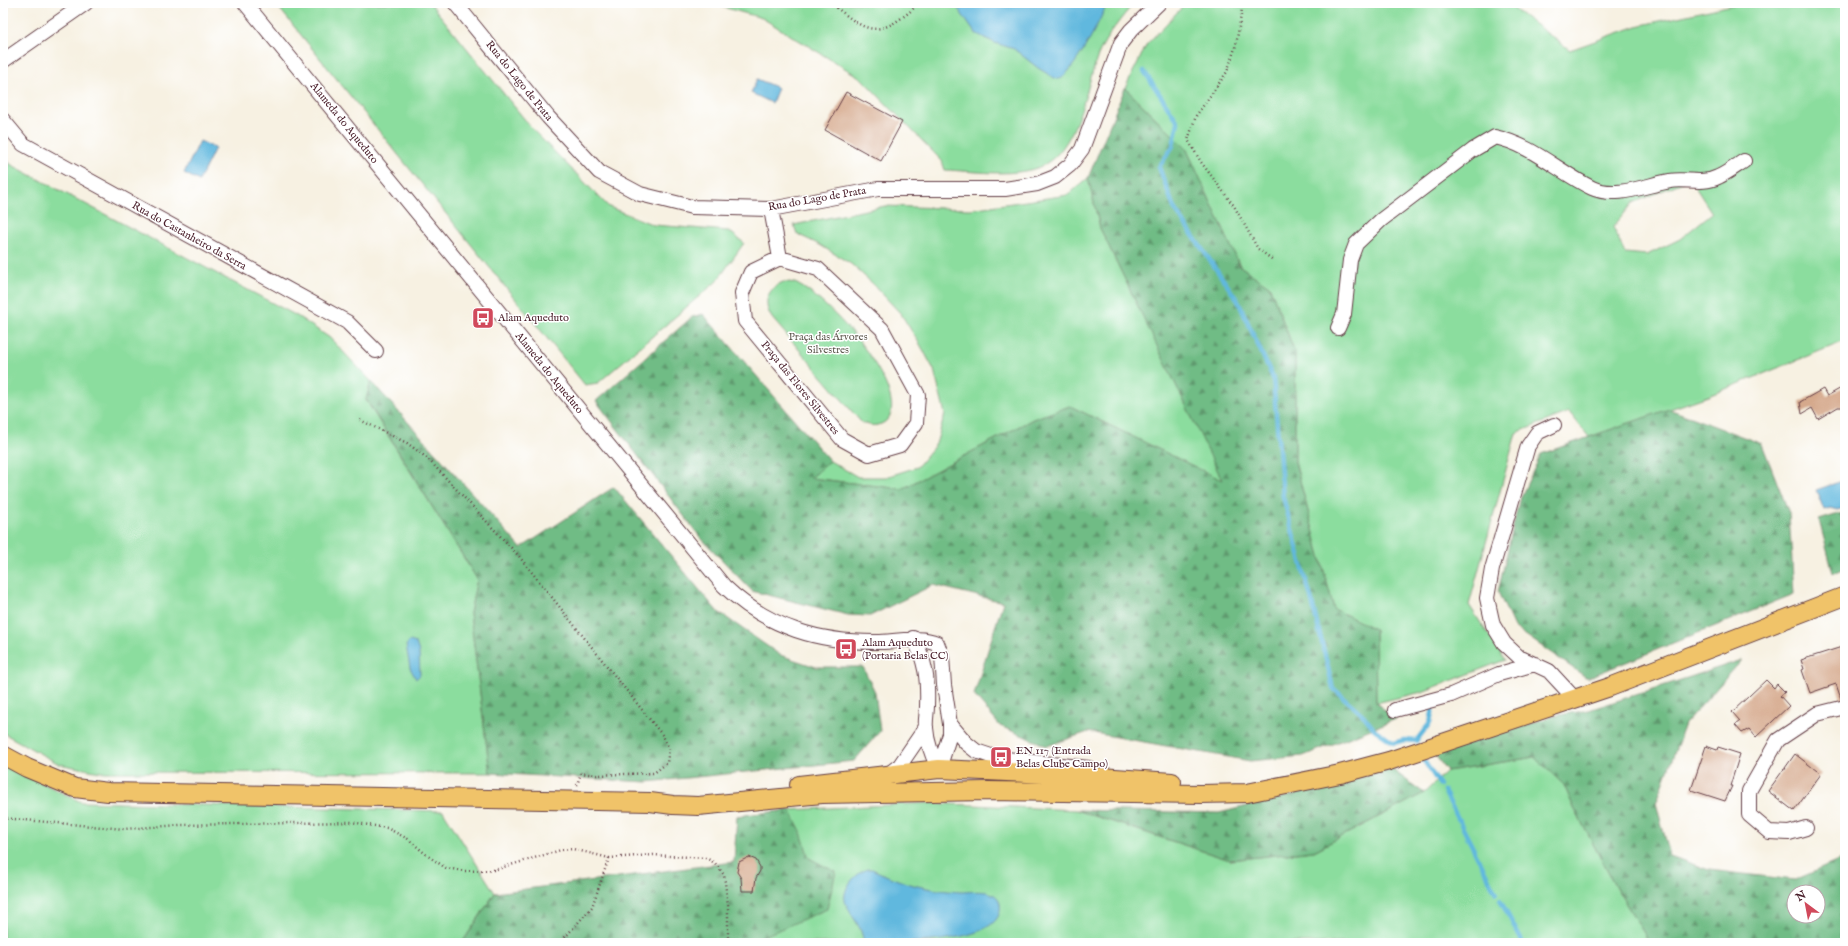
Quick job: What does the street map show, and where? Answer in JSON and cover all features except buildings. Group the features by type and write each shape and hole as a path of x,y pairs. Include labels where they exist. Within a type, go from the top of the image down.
{"main road":[{"path":"822,794 971,791 1201,794 1247,793 1389,761 1575,699 1845,596"},
{"path":"3,756 60,783 75,788 95,791 650,802 673,806 698,806 822,794 882,784 915,781 939,769"},
{"path":"650,802 713,793 791,786 834,780 862,779 939,769 1126,779 1239,787 1287,785"},
{"path":"939,769 971,791"}],"street":[{"path":"3,61 86,3"},
{"name":"Alameda do Aqueduto","path":"245,3 724,586 740,602 790,629 836,640 886,642 913,638 937,642 942,656 944,685 950,724 950,734 939,769"},
{"name":"Rua do Lago de Prata","path":"456,3 548,117 599,172 640,194 692,207 771,209 878,189 1005,190 1038,184 1055,177 1070,165 1082,149 1121,43 1131,30 1159,3"},
{"name":"Rua do Castanheiro da Serra","path":"3,120 23,144 347,322 376,351"},
{"path":"1338,328 1346,308 1350,260 1356,244 1381,220 1473,150 1495,137 1509,140 1530,150 1592,188 1605,192 1632,189 1671,180 1700,182 1718,178 1744,161"},
{"path":"771,209 780,258"},
{"name":"Praça das Flores Silvestres","path":"780,258 818,269 882,329 918,395 916,423 900,445 869,454 842,439 745,321 742,294 751,272 780,258"},
{"path":"1554,425 1537,433 1528,446 1492,569 1487,598 1493,625 1504,643 1519,657 1549,671 1575,699"},
{"path":"913,638 921,652 925,667 928,688 926,727 931,753 939,769"},
{"path":"1395,710 1451,695 1499,674 1535,664"},
{"path":"1806,828 1789,833 1769,832 1749,815 1749,791 1778,740 1817,714 1845,707"},
{"path":"950,724 966,743 976,751 997,758 1084,767 1113,773 1126,779"},
{"path":"887,775 900,765 926,727"}],"path":[{"path":"830,3 863,27 874,30 890,26 914,10 918,3"},
{"path":"1243,3 1236,45 1226,72 1196,116 1188,140 1200,162 1234,206 1258,249 1273,260"},
{"path":"360,420 407,443 427,458 518,555 663,736 669,749 667,763 654,773 597,775 581,773 571,800"},
{"path":"3,818 124,829 180,825 351,822 387,828 408,839 428,856 446,868 464,871 494,870 561,850 574,849 609,858 653,855 706,858 715,863 724,875 728,905 728,943"},
{"path":"560,943 592,907 609,858"}],"green space":[{"path":"275,3 430,3 535,132 609,207 654,225 729,231 744,243 717,281 598,383 585,385"},
{"path":"708,3 1134,3 1105,41 1099,53 1078,118 1062,149 1051,160 1037,168 1026,171 1003,173 945,170 942,161 861,78 762,18"},
{"path":"1186,3 1506,3 1570,50 1637,26 1741,3 1845,3 1845,341 1708,396 1589,437 1569,412 1516,433 1469,605 1505,660 1422,692 1376,703 1375,630 1334,609 1295,462 1295,353 1270,287 1240,266 1186,148 1125,88 1147,44","holes":["1690,179 1712,213 1680,239 1647,255 1625,253 1613,227 1633,203"]},
{"path":"1125,88 1186,148 1240,266 1270,287 1295,353 1295,462 1334,609 1375,629 1376,703 1396,719 1303,756 1250,761 1088,732 1047,746 1000,726 974,695 1003,602 933,585 870,616 848,615 752,591 700,537 596,401 692,317 703,314 830,461 811,478 902,489 1033,419 1070,406 1222,480 1100,228 1088,178"},
{"path":"3,155 10,164 297,316 330,338 371,381 366,400 477,579 470,613 490,773 100,772 59,764 3,733"},
{"path":"1088,178 1100,228 1223,481 1070,406 1033,419 902,489 810,478 830,461 858,477 886,477 917,467 936,444 945,414 934,370 901,314 872,283 851,264 820,245 797,234 794,225 885,206 970,209 1068,195"},
{"name":"Praça das Árvores Silvestres","path":"783,282 792,282 797,284 810,292 823,303 853,334 872,360 882,375 892,405 890,416 881,424 871,425 861,422 772,318 767,307 768,297 773,288"},
{"path":"371,381 521,548 614,487 717,611 780,655 816,667 863,667 875,692 880,731 854,761 647,782 490,773 470,613 477,579 366,399"},
{"path":"1669,409 1762,444 1789,513 1794,594 1587,678 1514,627 1498,592 1519,501 1541,454"},
{"path":"1845,512 1845,568 1833,573 1819,520"},
{"path":"1742,660 1685,724 1656,803 1670,856 1709,870 1795,880 1845,858 1845,943 1650,943 1617,889 1574,808 1564,785 1535,757 1447,771 1435,755 1553,716 1589,710"},
{"path":"1535,757 1564,785 1574,808 1617,889 1650,943 736,943 737,816 790,810 929,803 1076,810 1230,860 1314,851 1424,793 1447,771"},
{"path":"3,764 81,802 443,811 495,893 462,943 3,943"},
{"path":"1390,768 1424,793 1314,851 1230,860 1077,810 1219,813 1317,789"},
{"path":"790,810 800,829 809,858 836,872 827,909 748,943 462,943 495,893 734,862 737,816"}],"water":[{"path":"954,3 1106,3 1106,6 1093,33 1075,62 1063,77 1056,79 1038,68 1014,49 995,43 975,33"},
{"path":"757,79 778,88 772,103 751,93"},
{"path":"200,141 215,148 199,181 184,173"},
{"path":"1845,480 1845,508 1837,510 1830,508 1824,510 1816,490"},
{"path":"410,641 416,643 419,652 420,675 416,679 410,668 406,645"},
{"path":"872,869 894,879 926,888 961,892 987,892 996,896 999,900 999,915 989,926 971,934 949,939 925,942 864,943 861,931 846,904 845,893 850,883 862,871"}],"waterway":[{"path":"1144,71 1178,122 1173,146 1159,167 1174,208 1238,301 1273,378 1283,497 1311,598 1333,688 1364,716 1374,729 1394,743 1404,740 1416,741 1430,723 1433,708"},
{"path":"1424,761 1440,785"},
{"path":"1444,791 1496,893"},
{"path":"1500,900 1523,943"}],"place":[{"name":"Alam Aqueduto","path":"483,318"},
{"name":"Alam Aqueduto (Portaria Belas CC)","path":"846,649"},
{"name":"EN 117 (Entrada Belas Clube Campo)","path":"1001,757"}]}
